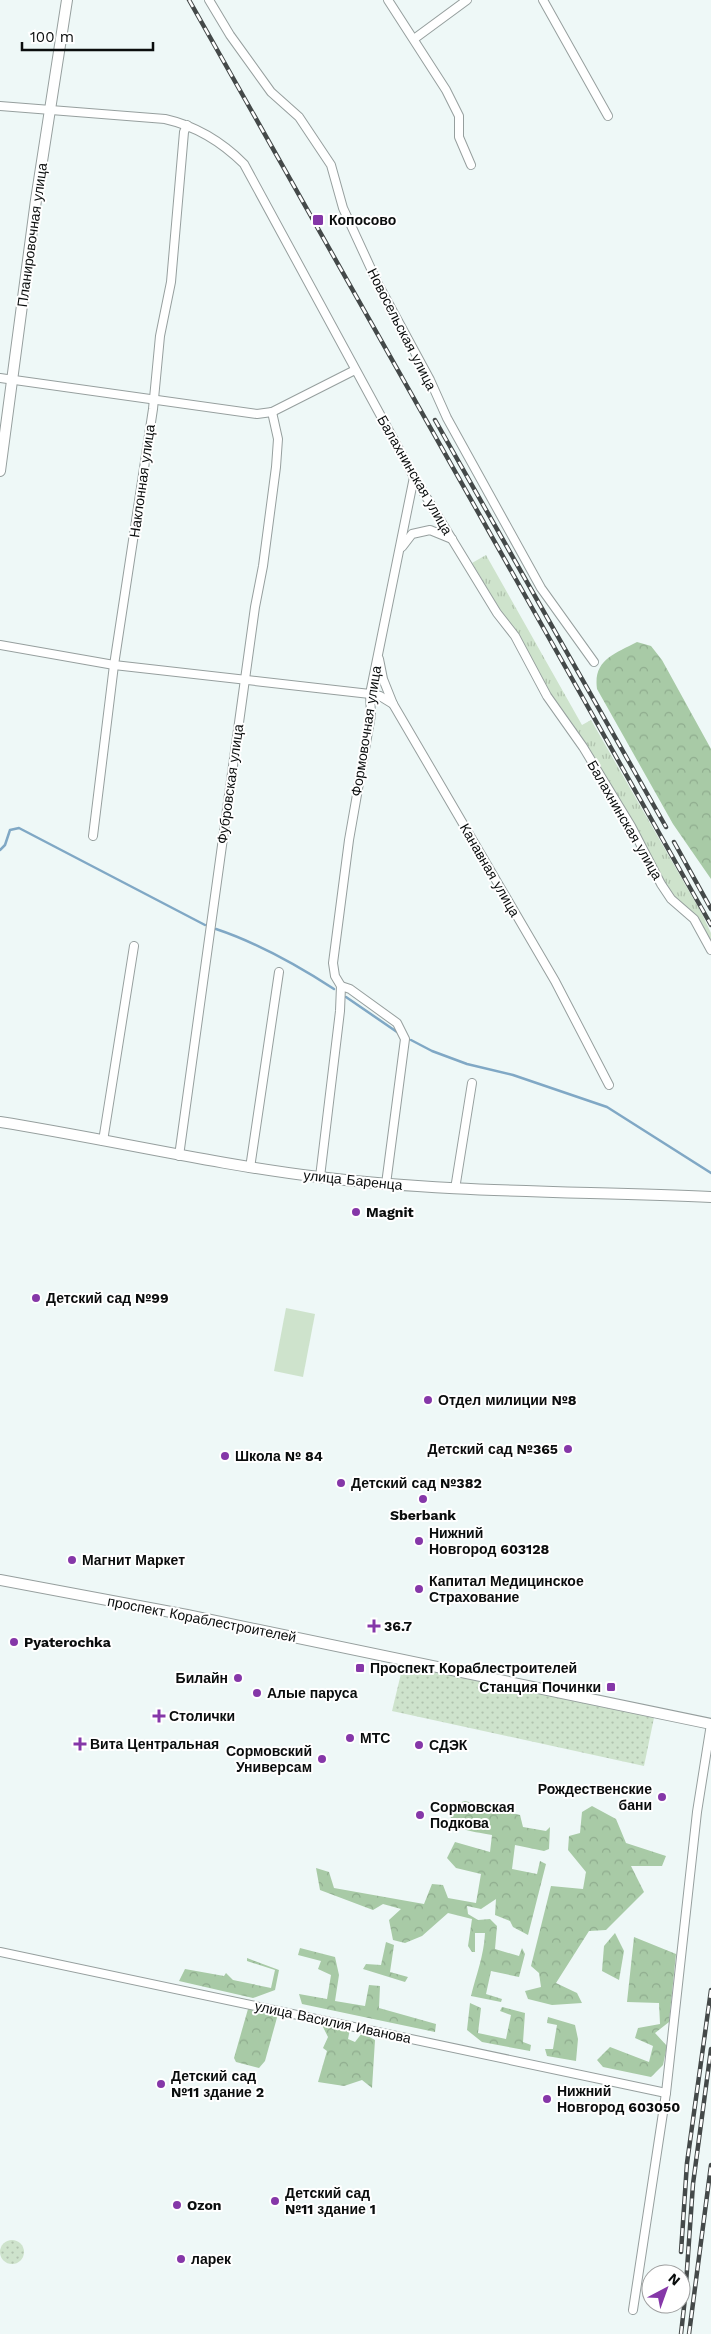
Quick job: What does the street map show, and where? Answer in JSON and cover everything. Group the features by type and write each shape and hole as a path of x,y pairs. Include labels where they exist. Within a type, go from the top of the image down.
{"street":[{"name":"Планировочная улица","path":"0,471 67,0"},
{"name":"Новосельская улица","path":"209,0 230,35 271,92 299,117 331,165 343,208 378,284 430,380 446,418 540,588 594,662"},
{"path":"388,0 414,38 459,116 459,137 471,165"},
{"path":"414,38 467,0"},
{"path":"543,0 608,116"},
{"name":"Балахнинская улица","path":"0,106 165,119 187,125 228,149 244,164 414,477 497,613 514,636 547,696 583,747 626,818 661,884 671,899 694,919 711,950"},
{"name":"Наклонная улица","path":"94,836 114,665 153,399 160,336 171,282 184,132 187,125"},
{"path":"0,378 257,414 272,412 355,370"},
{"name":"Фубровская улица","path":"179,1156 276,467 278,439 272,412"},
{"name":"Формовочная улица","path":"320,1177 341,986 333,970 333,963 344,894 349,840 372,715 370,694 401,549 414,477"},
{"path":"401,549 412,534 430,530 452,538"},
{"path":"0,645 114,665 370,694 380,696 393,704"},
{"name":"Канавная улица","path":"378,653 383,679 393,704 555,981 609,1085"},
{"path":"103,1141 134,946"},
{"path":"250,1168 279,972"},
{"path":"341,986 350,989 397,1023 405,1039 386,1184"},
{"path":"455,1189 472,1083"},
{"name":"улица Баренца","path":"0,1122 250,1168 386,1184 455,1189 711,1197"},
{"name":"проспект Кораблестроителей","path":"0,1580 187,1615 711,1724"},
{"path":"633,2310 666,2093 697,1812 711,1724"},
{"name":"улица Василия Иванова","path":"0,1952 666,2093"}],"green space":[{"path":"486,555 582,725 591,720 701,912 711,933 711,943 704,928 694,915 672,894 658,874 615,793 576,730 550,695 518,634 501,611 472,563"},
{"path":"637,642 651,646 662,660 711,749 711,879 673,824 597,689 598,671 607,659"},
{"path":"286,1308 315,1314 303,1377 274,1371"},
{"path":"404,1661 655,1713 644,1766 392,1711"},
{"path":"465,1801 520,1815 523,1827 546,1831 550,1827 549,1849 544,1851 515,1845 512,1869 537,1874 540,1861 546,1864 528,1935 513,1927 510,1921 495,1915 496,1899 481,1909 467,1906 468,1914 478,1920 490,1919 497,1926 495,1949 519,1956 522,1948 525,1954 519,1977 491,1971 486,1994 502,1999 501,2002 471,1996 481,1958 485,1933 475,1933 475,1952 472,1952 468,1946 472,1919 448,1913 422,1936 405,1943 393,1940 389,1920 401,1909 383,1904 373,1910 320,1890 316,1868 329,1872 334,1888 424,1904 432,1884 443,1885 448,1898 476,1903 481,1874 456,1868 447,1858 455,1842 490,1852 492,1835 469,1831 458,1826 446,1807"},
{"path":"592,1806 616,1819 626,1843 666,1856 662,1866 631,1866 644,1892 606,1930 589,1931 556,1983 577,1993 582,2003 552,2005 528,1999 525,1991 541,1987 539,1973 531,1966 551,1886 583,1889 586,1872 568,1850 569,1836 580,1833 582,1812"},
{"path":"615,1933 624,1951 619,1980 602,1971 604,1946"},
{"path":"634,1937 676,1954 669,2022 655,2033 667,2046 663,2065 651,2077 603,2067 597,2060 610,2047 649,2062 653,2046 635,2038 638,2028 660,2024 659,2003 627,2002"},
{"path":"386,1942 394,1945 390,1972 408,1977 405,1982 363,1969 366,1964 381,1965"},
{"path":"300,1948 335,1957 339,1975 335,2001 365,2006 369,1985 380,1986 379,2008 436,2024 435,2032 302,2004 299,1994 327,1999 331,1975 318,1969 321,1961 298,1955"},
{"path":"247,1958 279,1970 275,1990 253,1998 179,1981 185,1969 224,1976 226,1973 233,1980 271,1988 275,1970 247,1961"},
{"path":"470,2003 481,2008 478,2033 506,2039 511,2015 500,2011 502,2007 525,2013 523,2042 531,2045 530,2051 482,2042 467,2030"},
{"path":"248,2009 278,2014 265,2061 259,2068 236,2062 234,2058"},
{"path":"548,2017 575,2025 578,2039 576,2061 547,2056 545,2049 553,2049 557,2025 547,2023"},
{"path":"320,2021 350,2029 348,2039 355,2042 362,2033 375,2040 372,2088 362,2080 344,2086 318,2082 327,2051 323,2048 328,2037"},
{"path":"12,2240 21,2243 24,2252 21,2261 12,2264 3,2261 0,2252 3,2243"}],"waterway":[{"path":"0,850 5,845 10,830 19,828 205,925"},
{"path":"216,929 277,955 334,989"},
{"path":"346,997 397,1032"},
{"path":"411,1040 432,1051 467,1064 513,1075 607,1107 711,1173"}],"railway":[{"path":"189,0 711,925"},
{"path":"435,420 666,827"},
{"path":"674,842 711,909"},
{"path":"681,2252 687,2163 711,1990"},
{"path":"681,2334 693,2184 711,2049"},
{"path":"689,2334 711,2165"}],"place":[{"name":"Копосово","path":"318,220"},
{"name":"Magnit","path":"356,1212"},
{"name":"Детский сад №99","path":"36,1298"},
{"name":"Отдел милиции №8","path":"428,1400"},
{"name":"Детский сад №365","path":"568,1449"},
{"name":"Школа № 84","path":"225,1456"},
{"name":"Детский сад №382","path":"341,1483"},
{"name":"Sberbank","path":"423,1499"},
{"name":"Нижний Новгород 603128","path":"419,1541"},
{"name":"Магнит Маркет","path":"72,1560"},
{"name":"Капитал Медицинское Страхование","path":"419,1589"},
{"name":"36.7","path":"374,1626"},
{"name":"Pyaterochka","path":"14,1642"},
{"name":"Проспект Кораблестроителей","path":"360,1668"},
{"name":"Билайн","path":"238,1678"},
{"name":"Станция Починки","path":"611,1687"},
{"name":"Алые паруса","path":"257,1693"},
{"name":"Столички","path":"159,1716"},
{"name":"МТС","path":"350,1738"},
{"name":"Вита Центральная","path":"80,1744"},
{"name":"СДЭК","path":"419,1745"},
{"name":"Сормовский Универсам","path":"322,1759"},
{"name":"Рождественские бани","path":"662,1797"},
{"name":"Сормовская Подкова","path":"420,1815"},
{"name":"Детский сад №11 здание 2","path":"161,2084"},
{"name":"Нижний Новгород 603050","path":"547,2099"},
{"name":"Детский сад №11 здание 1","path":"275,2201"},
{"name":"Ozon","path":"177,2205"},
{"name":"ларек","path":"181,2259"}]}
